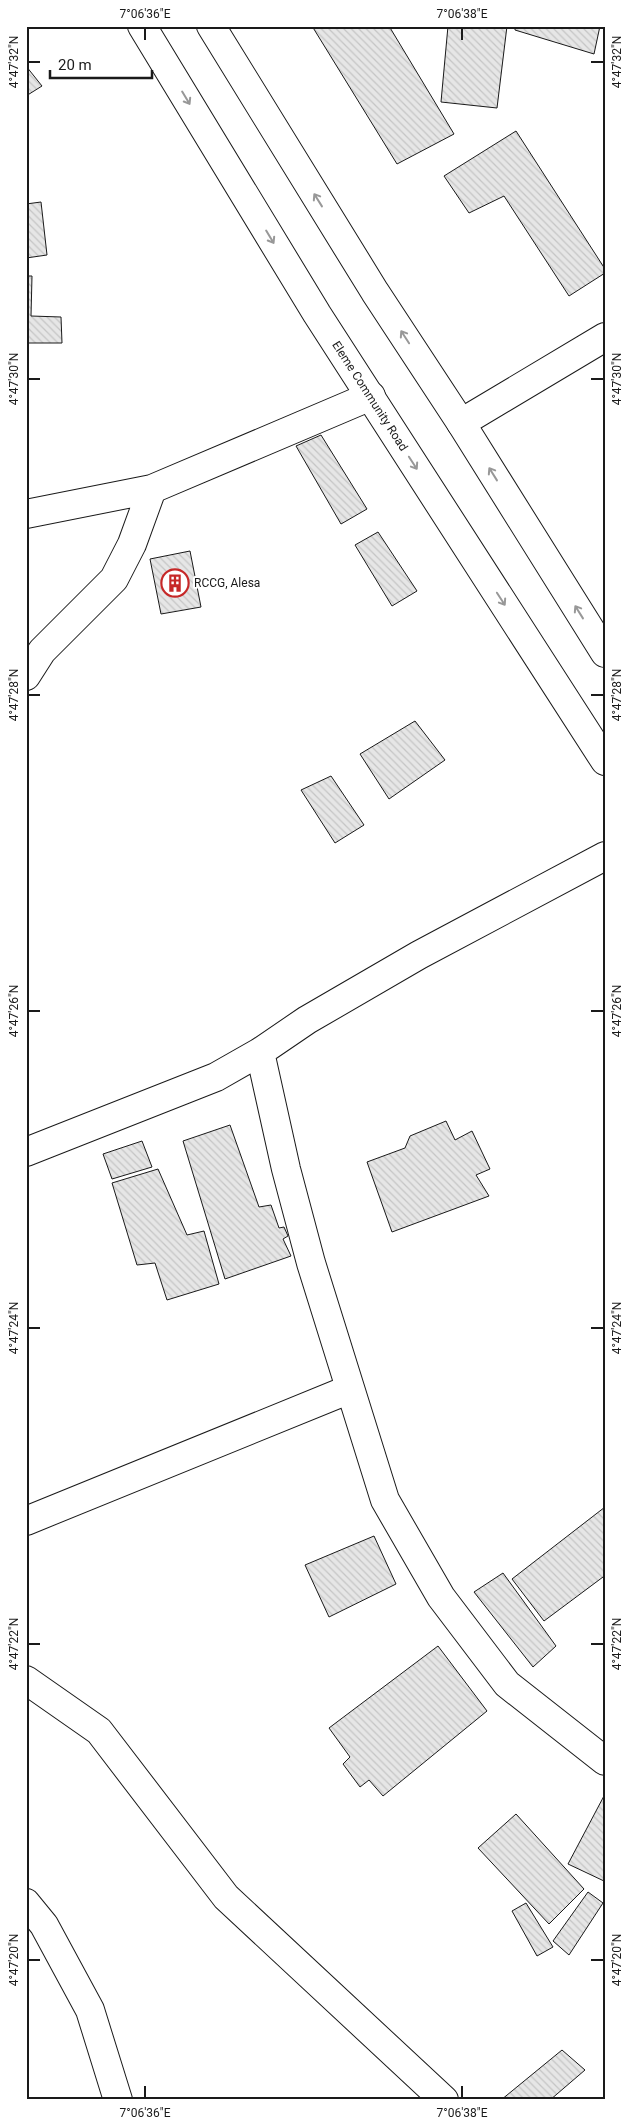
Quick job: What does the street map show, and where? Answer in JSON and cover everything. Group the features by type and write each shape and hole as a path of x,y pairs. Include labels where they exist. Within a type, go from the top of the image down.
{"street":[{"name":"Eleme Community Road","path":"142,26 317,314 605,761"},
{"path":"211,26 375,292 461,423 605,653"},
{"path":"461,423 605,337"},
{"path":"26,514 152,489 371,396"},
{"path":"26,676 42,651 114,579 132,544 152,489"},
{"path":"26,1152 216,1077 260,1052 307,1020 419,955 605,856"},
{"path":"260,1052 286,1169 308,1253 385,1500 441,1597 507,1684 605,1761"},
{"path":"26,1521 350,1389"},
{"path":"26,1680 99,1731 226,1897 444,2100"},
{"path":"26,1904 44,1925 90,2010 118,2100"}],"building":[{"path":"312,26 389,26 454,134 397,164"},
{"path":"448,26 507,26 497,108 441,102"},
{"path":"515,26 600,26 594,54 515,30"},
{"path":"26,66 42,86 26,96"},
{"path":"516,131 605,269 605,273 569,296 504,196 469,213 444,176"},
{"path":"41,202 47,255 26,258 26,204"},
{"path":"26,276 32,276 31,316 61,317 62,343 26,343"},
{"path":"321,435 367,509 341,524 296,446"},
{"path":"378,532 417,591 392,606 355,545"},
{"name":"RCCG, Alesa","path":"190,551 201,607 161,614 150,559"},
{"path":"415,721 445,760 389,799 360,754"},
{"path":"331,776 364,825 335,843 301,790"},
{"path":"446,1121 455,1140 472,1131 490,1169 476,1175 489,1196 392,1232 367,1162 405,1148 410,1136"},
{"path":"230,1125 259,1207 271,1205 279,1228 284,1227 288,1236 283,1239 291,1256 225,1279 183,1141"},
{"path":"142,1141 152,1167 112,1179 103,1154"},
{"path":"158,1169 187,1235 204,1231 219,1284 167,1300 155,1263 137,1265 112,1183"},
{"path":"605,1507 605,1579 603,1577 544,1621 512,1579"},
{"path":"374,1536 396,1584 329,1617 305,1565"},
{"path":"503,1573 556,1646 533,1667 474,1592"},
{"path":"438,1646 487,1711 383,1796 369,1780 360,1787 343,1764 350,1757 329,1728"},
{"path":"605,1794 605,1879 604,1881 568,1864"},
{"path":"516,1814 584,1889 549,1924 478,1848"},
{"path":"588,1892 603,1903 569,1955 553,1941"},
{"path":"526,1903 553,1947 537,1956 512,1911"},
{"path":"562,2050 585,2070 550,2100 501,2100"}],"place":[{"name":"RCCG, Alesa","path":"175,583"}]}
